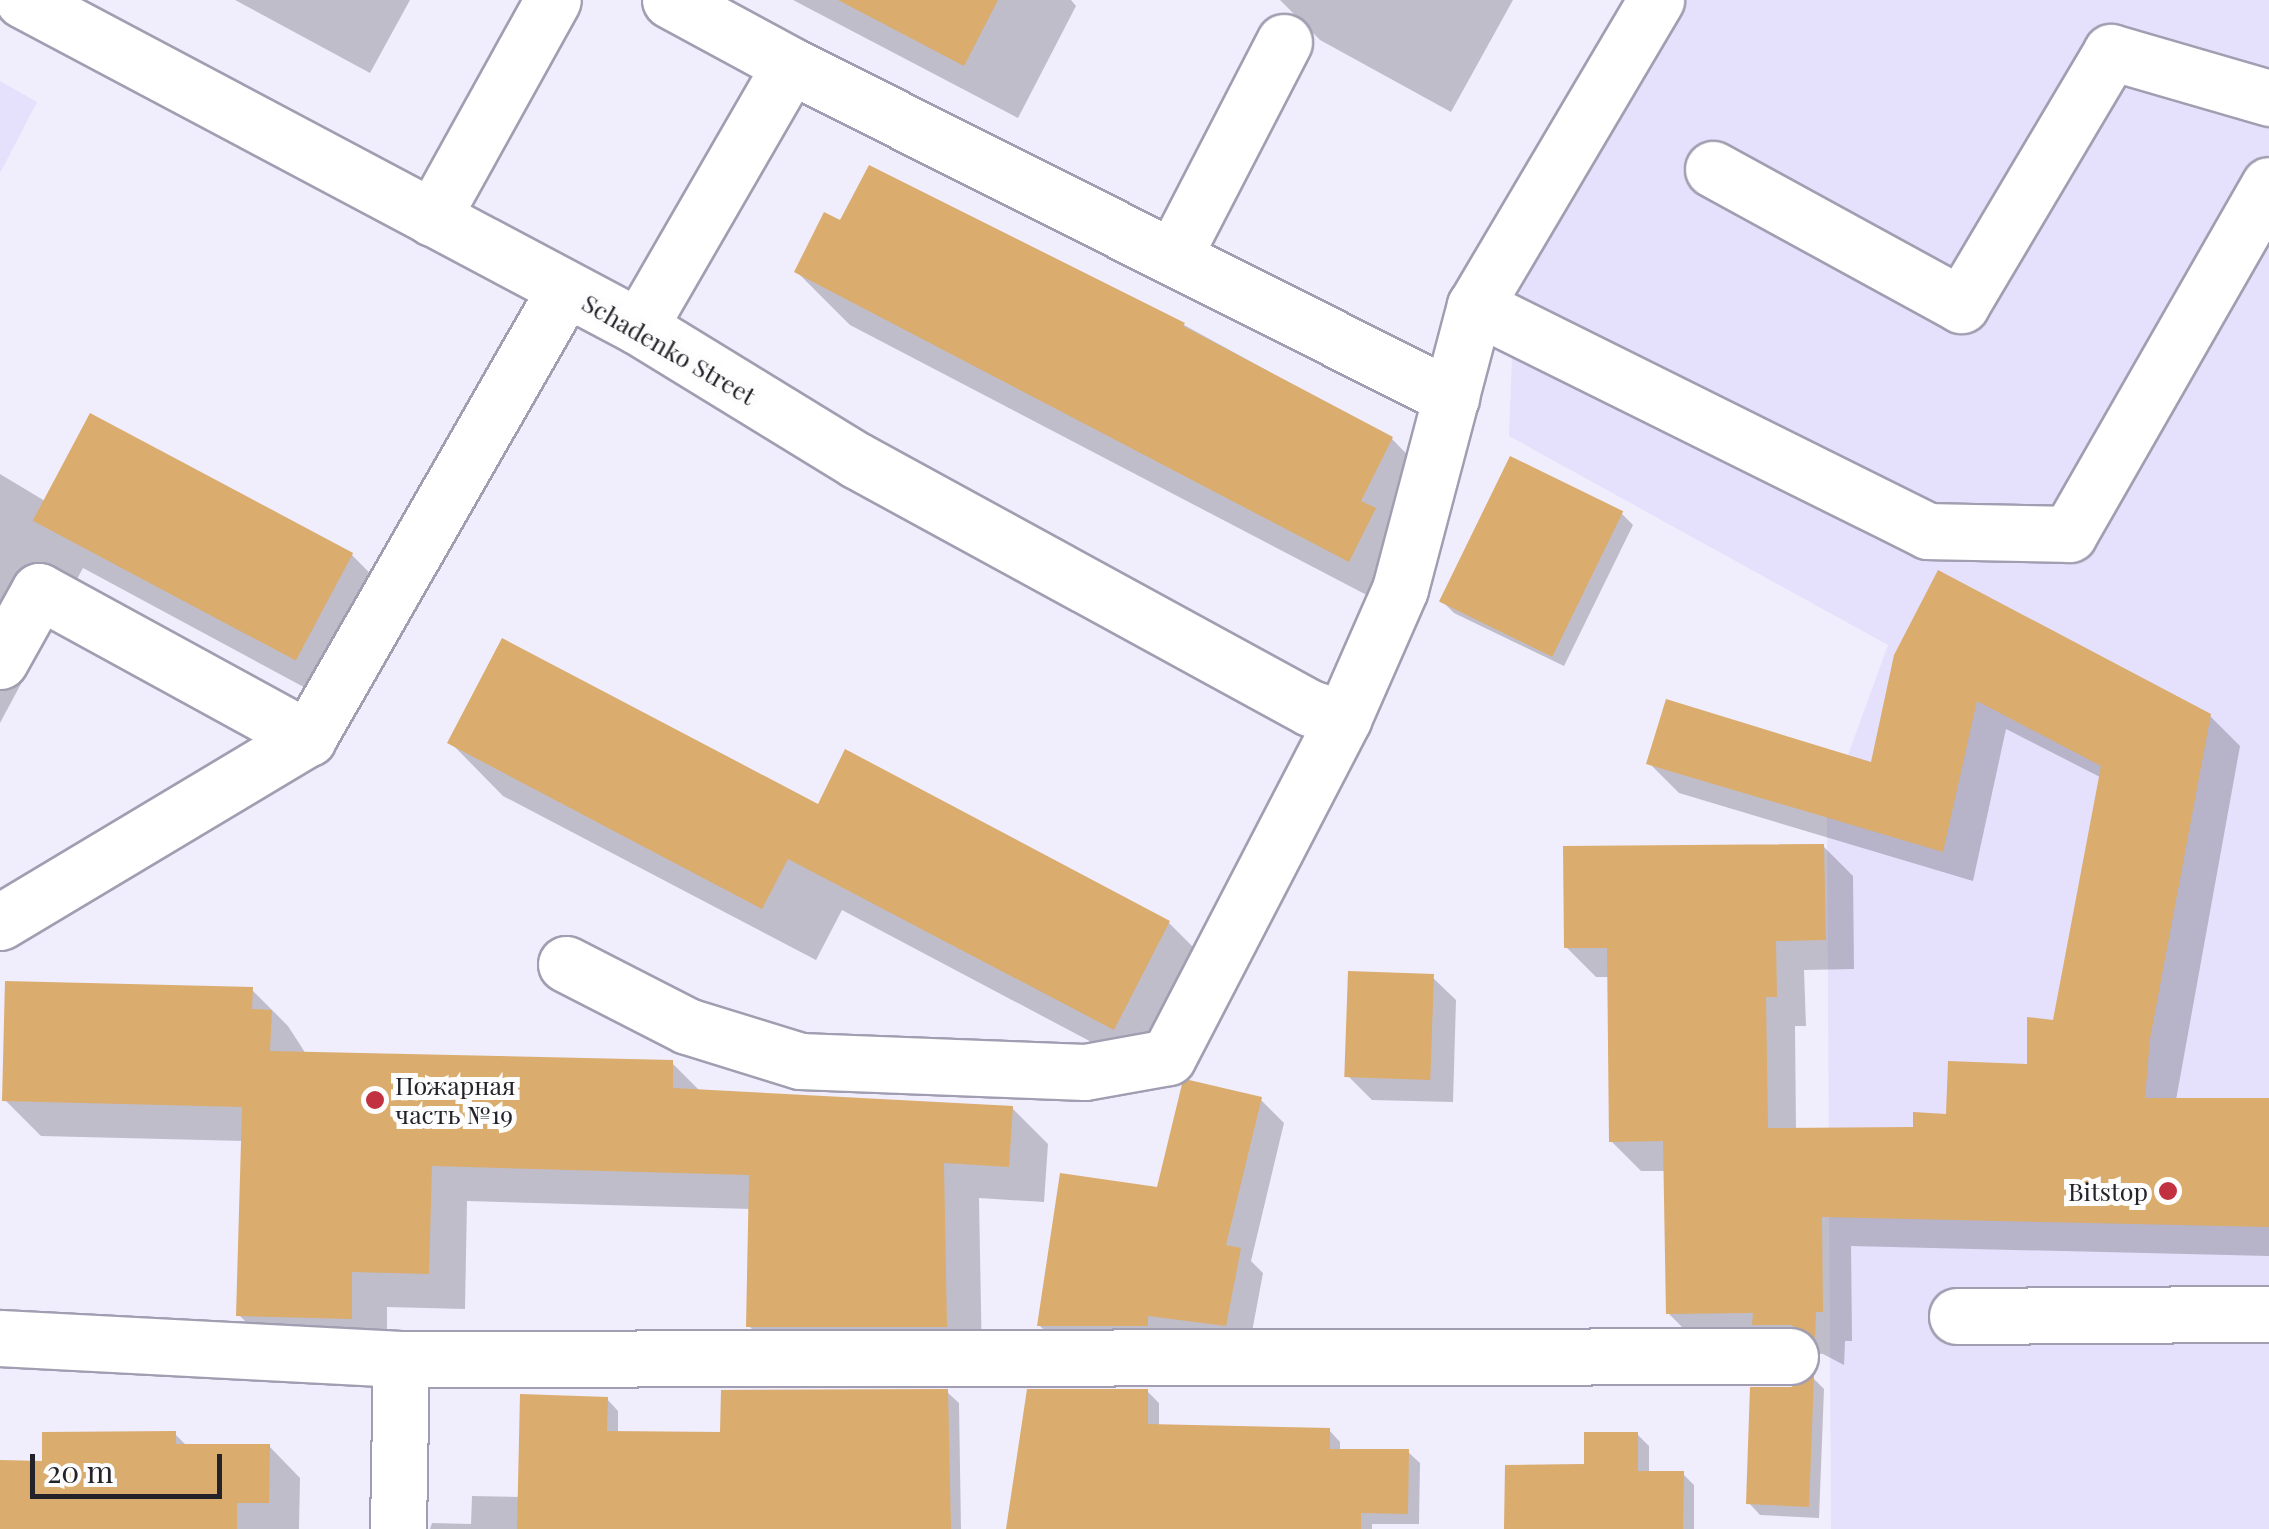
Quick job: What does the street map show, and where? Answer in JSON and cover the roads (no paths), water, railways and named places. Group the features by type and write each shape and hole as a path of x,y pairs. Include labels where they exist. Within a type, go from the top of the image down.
{"street":[{"name":"Schadenko Street","path":"24,0 639,327 856,460 1326,714"},
{"path":"432,218 554,0"},
{"path":"670,0 790,66 1451,397"},
{"path":"566,964 687,1026 800,1061 1085,1072 1168,1057 1326,714 1400,590 1475,306 1656,0"},
{"path":"1173,257 1284,42"},
{"path":"1712,169 1962,305 2111,52 2269,98"},
{"path":"639,327 790,66"},
{"path":"1475,306 1928,532 2069,534 2269,185"},
{"path":"0,922 308,738 565,289"},
{"path":"0,661 39,590 308,738"},
{"path":"1958,1316 2269,1314"},
{"path":"0,1338 401,1360 1790,1356"},
{"path":"398,1529 401,1360"}],"place":[{"name":"Пожарная часть №19","path":"375,1100"},
{"name":"Bitstop","path":"2168,1191"}]}
